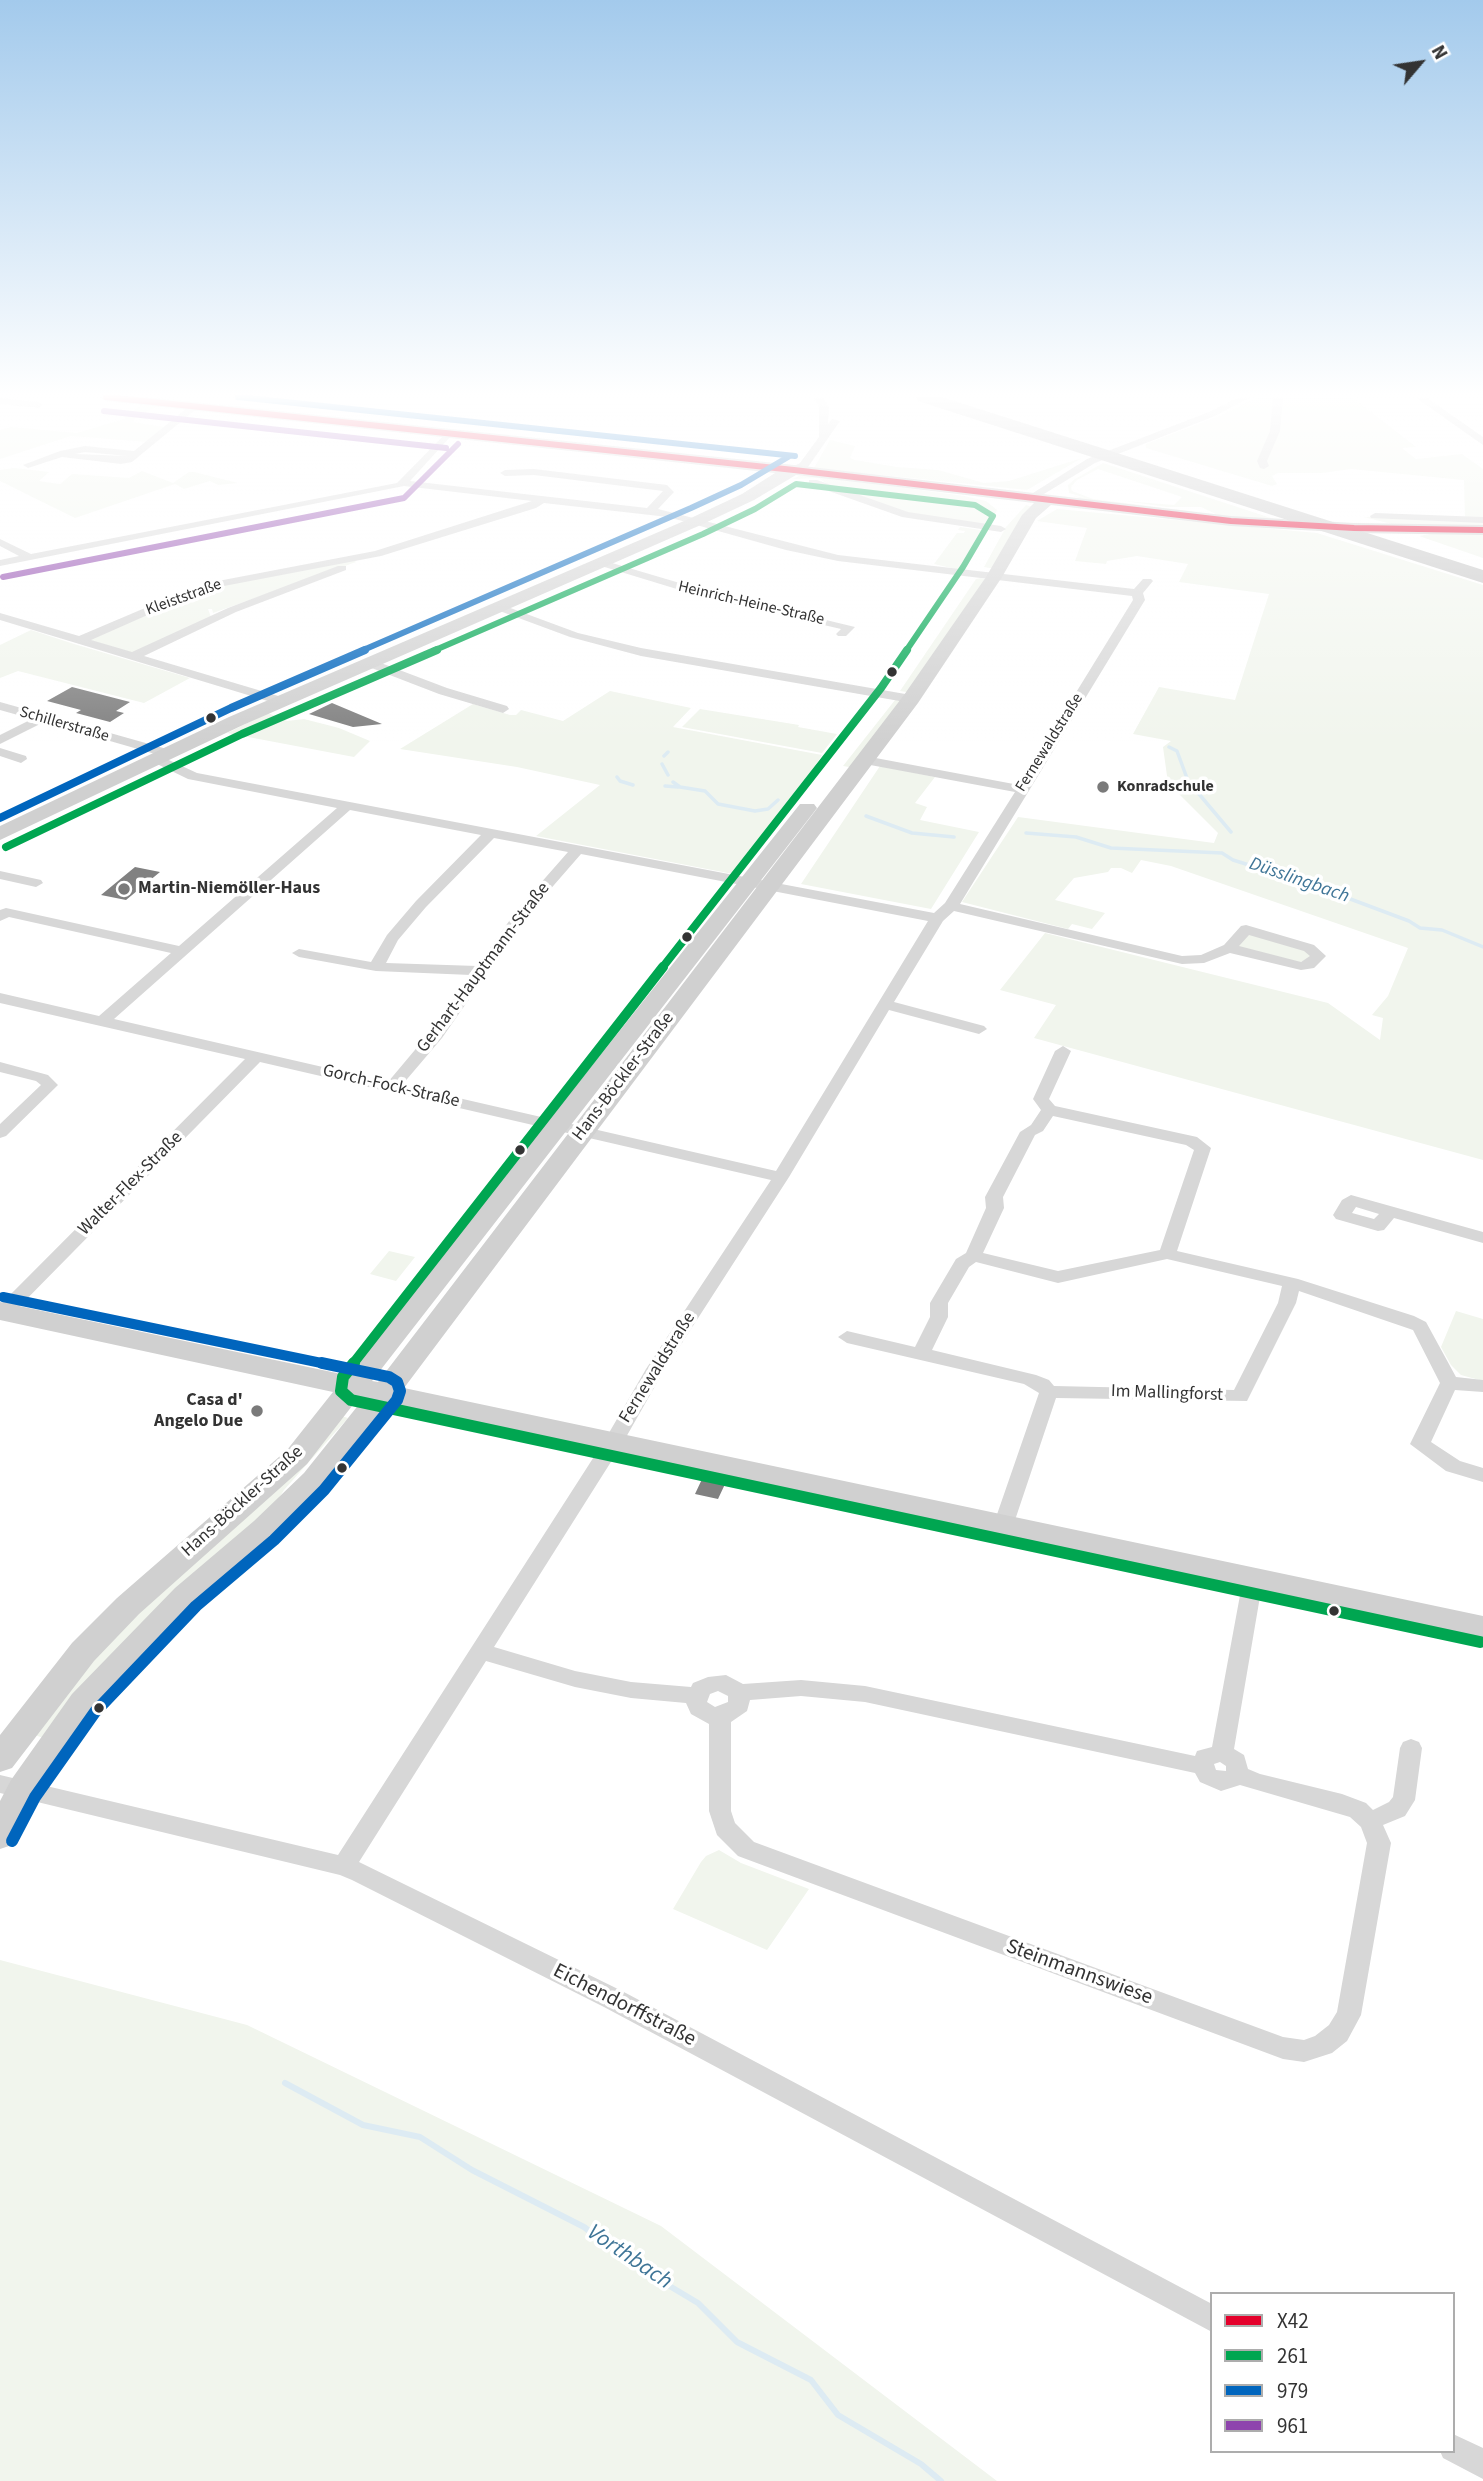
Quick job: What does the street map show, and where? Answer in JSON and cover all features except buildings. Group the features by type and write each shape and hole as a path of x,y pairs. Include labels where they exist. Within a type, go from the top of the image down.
{"highway":[{"path":"1282,513 1483,577"},
{"path":"1317,513 1483,566"}],"main road":[{"name":"Hans-Böckler-Straße","path":"984,576 1001,529 1011,513"},
{"name":"Hans-Böckler-Straße","path":"758,885 865,760 902,698 984,576 1033,513"},
{"path":"1164,513 1272,524 1412,529"},
{"path":"0,834 281,701 373,664"},
{"name":"Hans-Böckler-Straße","path":"0,1759 83,1652 128,1606 297,1457 570,1128 902,698"},
{"name":"Hans-Böckler-Straße","path":"0,1835 11,1787 84,1703 186,1596 265,1529 314,1480 386,1391 570,1128"},
{"path":"2,1311 354,1386"},
{"path":"386,1391 1483,1628"}],"street":[{"path":"0,563 252,513"},
{"name":"Kleiststraße","path":"133,656 242,606 377,554 510,513"},
{"path":"653,513 697,521 804,551 984,576 1137,593"},
{"path":"373,664 714,513"},
{"path":"900,513 1001,529"},
{"path":"1375,516 1483,520"},
{"path":"1412,529 1483,530"},
{"path":"0,542 29,557"},
{"name":"Kleiststraße","path":"78,640 182,596 222,583 377,554"},
{"name":"Heinrich-Heine-Straße","path":"602,563 707,595 849,627 842,634"},
{"name":"Fernewaldstraße","path":"344,1866 614,1441 653,1373 781,1177 937,918 951,906 1139,600 1137,593 1147,581"},
{"path":"501,608 574,635 641,652 902,698"},
{"path":"0,616 281,701"},
{"path":"373,664 443,691 503,709"},
{"name":"Schillerstraße","path":"0,706 164,757 193,776 937,918"},
{"path":"0,740 41,719"},
{"path":"0,752 21,759"},
{"path":"865,760 1021,789"},
{"path":"103,1021 347,806"},
{"path":"376,967 392,938 421,904 490,834"},
{"name":"Gerhart-Hauptmann-Straße","path":"392,1087 436,1035 522,913 577,850"},
{"path":"0,875 36,883"},
{"path":"951,906 1182,960 1204,959 1229,948 1246,929 1309,948 1320,956 1309,965 1301,966 1229,948"},
{"path":"0,917 6,912 181,951"},
{"path":"299,953 376,967 480,971"},
{"name":"Gorch-Fock-Straße","path":"0,998 781,1177"},
{"path":"887,1004 979,1029"},
{"path":"1063,1051 1041,1099 1049,1110 1191,1140 1203,1148 1167,1254"},
{"name":"Walter-Flex-Straße","path":"2,1311 257,1056"},
{"path":"0,1067 42,1078 50,1085 0,1133"},
{"path":"921,1354 939,1317 939,1303 962,1263 973,1256 995,1209 994,1197 1028,1132 1037,1128 1049,1110"},
{"path":"1391,1211 1483,1238"},
{"path":"973,1256 1058,1277 1167,1254 1292,1283 1420,1326 1449,1383"},
{"name":"Im Mallingforst","path":"847,1337 1029,1379 1042,1384 1049,1392 1240,1397 1287,1303 1292,1283"},
{"path":"1449,1383 1483,1386"},
{"path":"1449,1383 1420,1444 1453,1465 1483,1475"},
{"path":"354,1386 386,1391"},
{"path":"1003,1525 1049,1392"},
{"path":"1222,1753 1253,1579"},
{"path":"480,1651 575,1679 631,1689 697,1696"},
{"path":"738,1693 739,1705 728,1714 720,1716 705,1713 699,1708 697,1696 701,1689 716,1682 726,1683 738,1693 800,1688 865,1694 1202,1766 1208,1776 1221,1782 1235,1778 1238,1773 1236,1761 1222,1753 1205,1757 1202,1766"},
{"name":"Steinmannswiese","path":"720,1716 720,1811 725,1828 746,1849 1283,2048 1304,2051 1323,2045 1338,2033 1349,2015 1379,1843 1370,1821"},
{"path":"1238,1773 1255,1782 1342,1803 1370,1821 1397,1809 1404,1800 1411,1748"},
{"name":"Eichendorffstraße","path":"11,1787 344,1866 613,1999 1210,2318"},
{"path":"1455,2449 1483,2464"}],"shaded area":[{"path":"64,513 90,513 75,518"},
{"path":"907,513 996,513 990,526"},
{"path":"1019,513 1029,513 996,569 984,567 1006,527"},
{"path":"1051,513 1098,513 1317,533 1483,585 1483,1160 1034,1038 1056,1005 1000,990 1045,933 1328,1003 1380,1040 1383,1018 1372,1015 1388,996 1408,948 1171,866 1141,860 1132,873 1121,868 1111,868 1108,872 1074,878 1055,900 1105,913 1092,929 1072,924 1068,929 962,902 1018,817 1214,843 1218,833 1168,783 1163,747 1171,741 1133,734 1159,687 1235,700 1269,594 1179,582 1188,564 1137,556 1107,561 1106,564 1075,561 1087,528 1037,521"},
{"path":"1213,513 1255,513 1274,519 1220,516"},
{"path":"1465,513 1483,513 1483,558 1419,536 1431,534 1364,517 1465,521"},
{"path":"960,527 987,531 964,571 934,564 957,533 964,533 965,531 958,530"},
{"path":"353,559 356,562 213,613 212,609 208,609 211,617 133,653 90,640 189,596 227,584"},
{"path":"976,579 987,580 912,693 900,691"},
{"path":"31,630 190,678 144,703 18,671 0,678 0,645"},
{"path":"610,691 691,708 673,727 822,755 803,784 733,874 536,836 600,785 517,767 400,749 473,704 510,715 516,715 521,710 563,721"},
{"path":"895,700 904,701 855,768 843,766"},
{"path":"700,709 837,734 822,753 682,727"},
{"path":"268,713 287,721 304,719 339,728 370,741 354,757 227,733"},
{"path":"880,766 935,777 915,803 927,807 920,820 979,832 931,909 801,884"},
{"path":"1251,934 1306,949 1312,956 1299,963 1236,947 1245,935"},
{"path":"389,1251 415,1257 396,1281 370,1274"},
{"path":"1456,1311 1483,1319 1483,1381 1461,1375 1451,1365 1441,1347"},
{"path":"338,1415 348,1418 284,1490 274,1506 46,1739 35,1735 100,1651"},
{"path":"719,1850 741,1863 809,1889 767,1950 673,1909 701,1862 706,1856"},
{"path":"0,1960 247,2025 661,2226 997,2481 0,2481"}],"waterway":[{"path":"1169,747 1177,751 1188,781 1231,832"},
{"name":"Düsslingbach","path":"664,756 668,752"},
{"name":"Düsslingbach","path":"662,764 668,775"},
{"path":"617,777 620,781 633,785"},
{"name":"Düsslingbach","path":"673,782 680,787 705,791 718,804 755,811 768,809 778,800"},
{"path":"665,786 678,787"},
{"name":"Düsslingbach","path":"866,816 912,833 954,837"},
{"name":"Düsslingbach","path":"1026,833 1076,837 1111,848 1222,853 1233,860 1297,880 1307,888 1329,891 1409,921 1420,928 1442,930 1483,947"},
{"name":"Vorthbach","path":"285,2083 363,2125 420,2137 472,2170 584,2227 631,2263 698,2303 737,2342 811,2380 838,2415 921,2464 941,2481"}],"transit line":[{"name":"961","path":"3,577 329,513"},
{"name":"979","path":"0,818 231,708 680,513"},
{"name":"261","path":"6,847 242,734 747,513"},
{"name":"261","path":"988,513 993,516 963,567 881,688 343,1377 341,1391 351,1400 1480,1642"},
{"name":"X42","path":"1161,513 1231,521 1354,528 1483,530"},
{"name":"979","path":"3,1297 389,1377 397,1382 400,1391 397,1400 324,1490 274,1540 196,1606 95,1712 35,1797 12,1841"}],"place":[{"name":"Konradschule","path":"1103,787"},
{"name":"Martin-Niemöller-Haus","path":"124,889"},
{"name":"Casa d' Angelo Due","path":"257,1411"}]}
